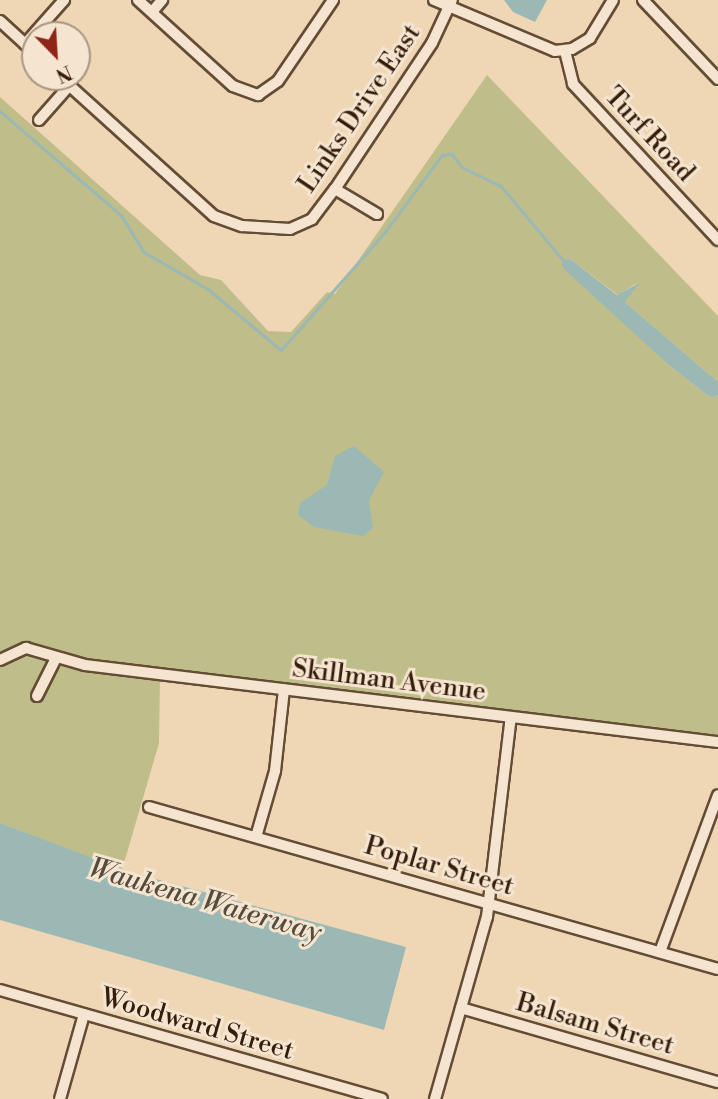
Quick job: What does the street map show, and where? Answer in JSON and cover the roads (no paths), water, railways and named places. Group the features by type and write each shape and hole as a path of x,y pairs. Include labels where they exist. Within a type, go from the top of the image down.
{"street":[{"path":"45,21 64,0"},
{"path":"138,0 233,86 258,95 278,81 333,0"},
{"path":"152,12 162,0"},
{"path":"433,0 450,4 534,46 565,51 590,38 613,0"},
{"path":"643,0 718,79"},
{"name":"Links Drive East","path":"77,91 214,216 242,226 290,229 312,219 335,189 432,43 450,4"},
{"path":"0,21 21,40"},
{"name":"Turf Road","path":"565,51 571,81 718,240"},
{"path":"39,120 65,91"},
{"path":"335,189 377,214"},
{"name":"Skillman Avenue","path":"0,660 26,648 56,658 284,689 718,742"},
{"path":"37,696 56,658"},
{"path":"256,837 275,771 284,689"},
{"path":"435,1099 488,903 511,718"},
{"path":"660,952 718,795"},
{"name":"Poplar Street","path":"149,807 718,969"},
{"name":"Woodward Street","path":"0,990 382,1099"},
{"name":"Balsam Street","path":"461,1008 718,1082"},
{"path":"60,1099 85,1014"}],"water":[{"path":"504,0 547,0 535,22 513,12"},
{"path":"569,258 617,295 639,283 625,302 718,382 718,395 711,398 671,367 564,269 561,263"},
{"path":"354,446 384,472 369,500 373,528 363,536 314,527 298,515 300,503 327,485 335,456"},
{"name":"Waukena Waterway","path":"0,823 130,872 406,947 384,1030 0,920"}],"waterway":[{"path":"0,111 122,216 144,252 208,289 281,350 385,232 442,155 452,154 462,167 501,186 565,262"}]}
